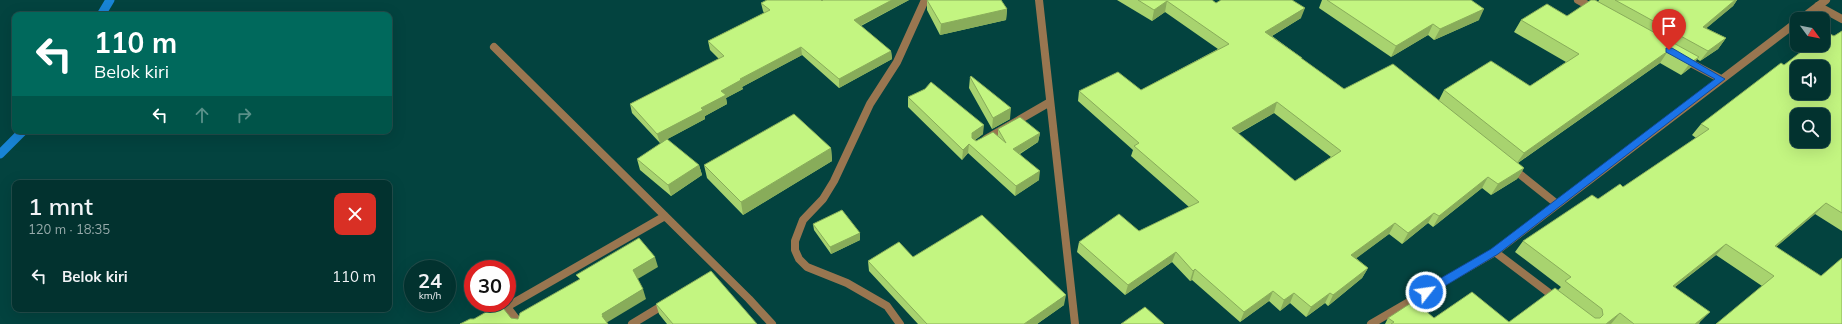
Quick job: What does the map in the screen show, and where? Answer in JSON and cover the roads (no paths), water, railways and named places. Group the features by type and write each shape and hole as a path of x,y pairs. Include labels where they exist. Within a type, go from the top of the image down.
{"street":[{"path":"900,324 887,306 847,283 807,268 799,259 795,250 795,241 803,220 823,198 834,181 870,104 897,62 925,0"},
{"path":"1039,0 1075,324"},
{"path":"1578,0 1598,11"},
{"path":"1810,12 1826,0"},
{"path":"1818,6 1842,19"},
{"path":"1371,324 1495,252 1790,27"},
{"path":"494,48 664,216 717,273 772,324"},
{"path":"1680,56 1721,79"},
{"path":"976,145 1050,102"},
{"path":"1508,164 1557,204"},
{"path":"516,302 664,216"},
{"path":"1495,252 1564,305"},
{"path":"632,324 673,300"},
{"path":"477,324 499,312"},
{"path":"512,312 520,324"}],"waterway":[{"path":"103,12 110,0"},
{"path":"0,154 20,134"}]}
